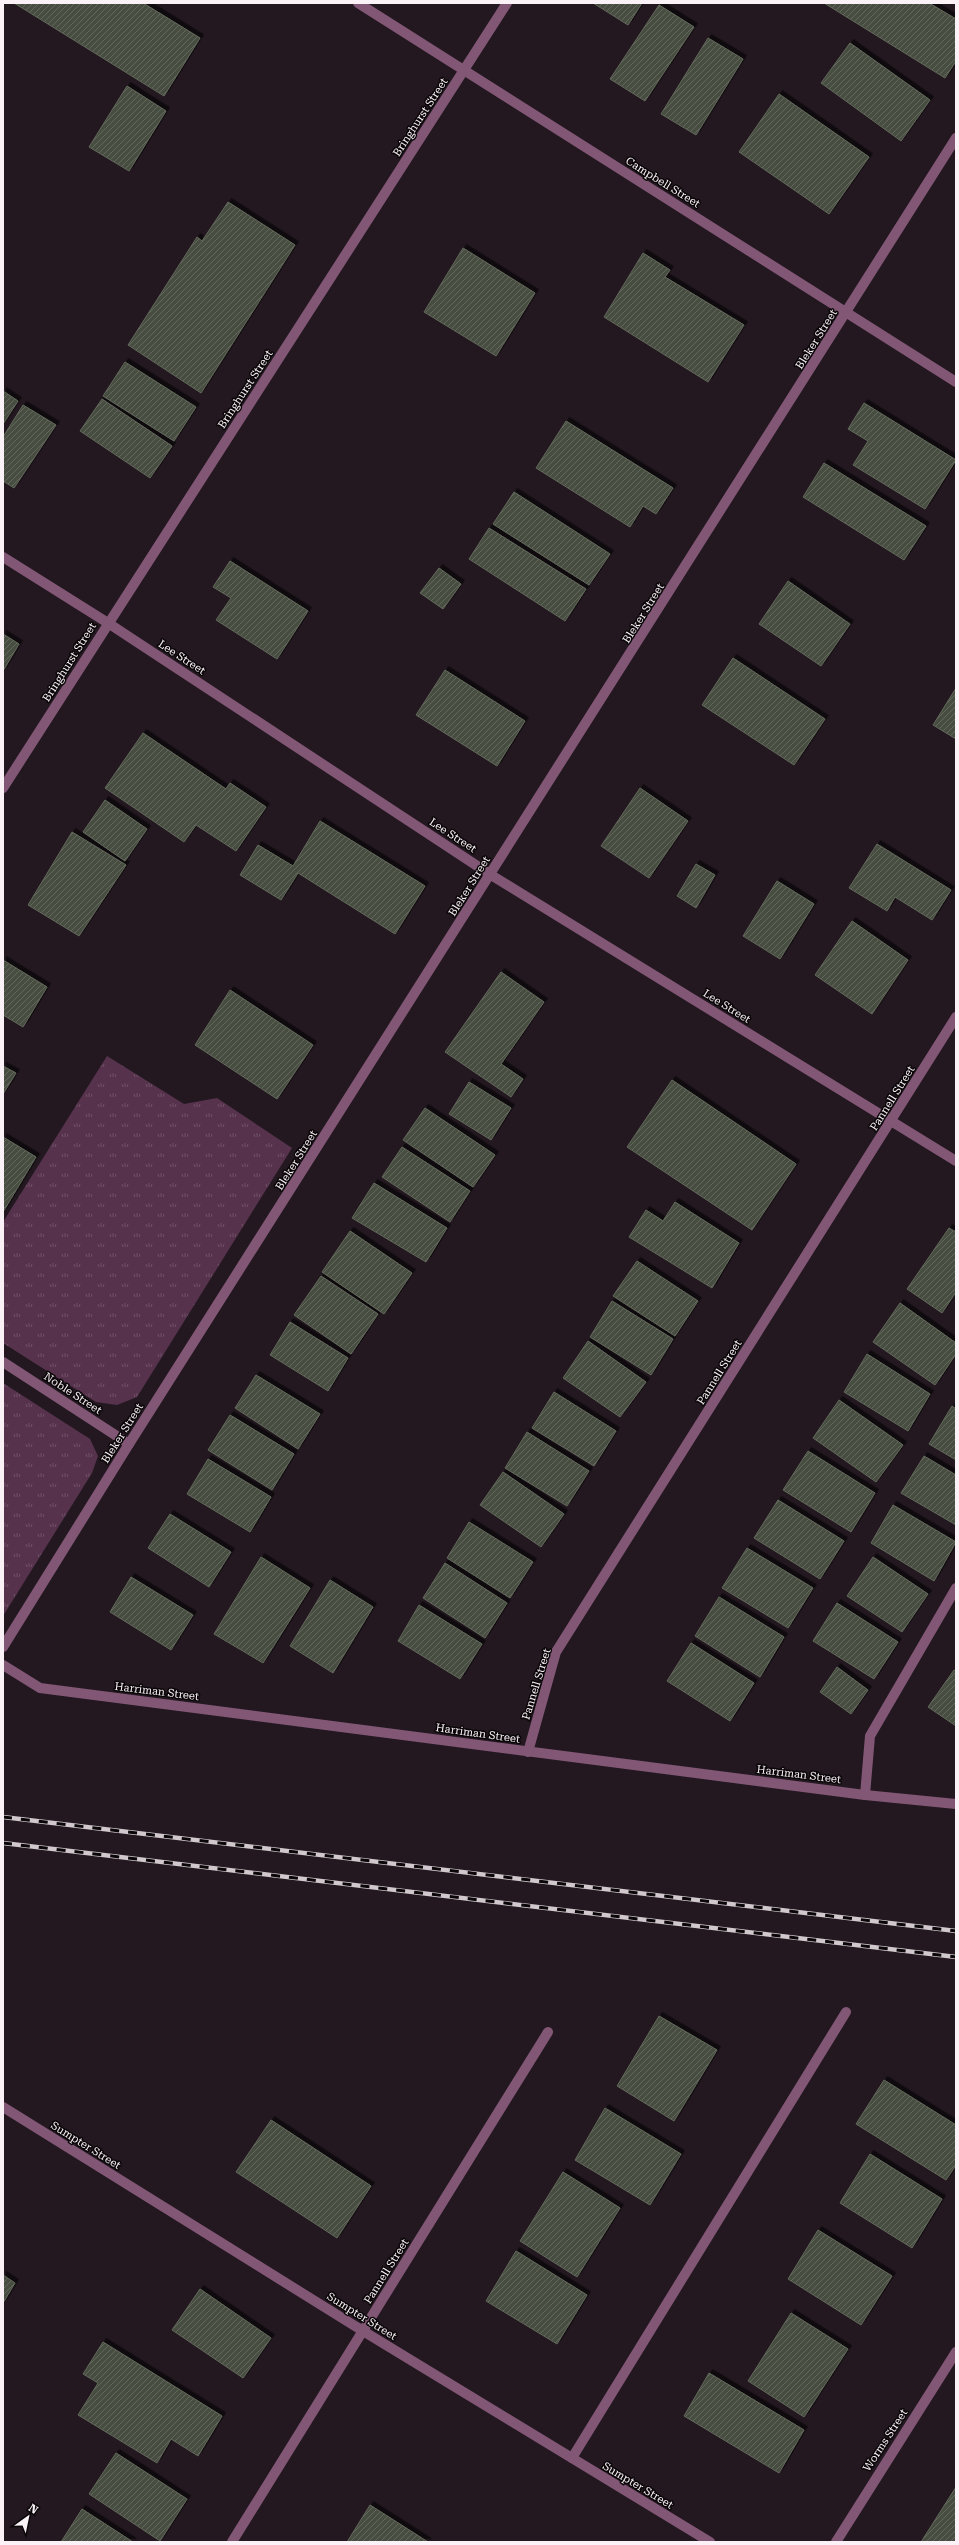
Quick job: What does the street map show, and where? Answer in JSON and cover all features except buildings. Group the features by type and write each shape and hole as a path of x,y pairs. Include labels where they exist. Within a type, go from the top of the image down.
{"street":[{"name":"Campbell Street","path":"358,3 956,382"},
{"name":"Bringhurst Street","path":"3,788 507,3"},
{"name":"Bleker Street","path":"3,1647 956,138"},
{"name":"Lee Street","path":"3,557 108,623 491,875 956,1161"},
{"name":"Pannell Street","path":"528,1752 556,1652 892,1121 956,1017"},
{"name":"Noble Street","path":"3,1362 130,1444"},
{"path":"865,1795 870,1736 956,1588"},
{"name":"Harriman Street","path":"3,1665 40,1688 865,1795 956,1804"},
{"path":"572,2458 846,2012"},
{"name":"Pannell Street","path":"232,2542 548,2032"},
{"name":"Sumpter Street","path":"3,2107 363,2332 710,2542"},
{"name":"Worms Street","path":"836,2542 956,2352"}],"green space":[{"path":"107,1056 184,1104 217,1098 292,1148 137,1397 117,1405 96,1402 3,1343 3,1222"},
{"path":"3,1383 90,1439 98,1456 92,1473 3,1616"}],"railway":[{"path":"3,1817 956,1931"},
{"path":"3,1843 956,1957"}]}
